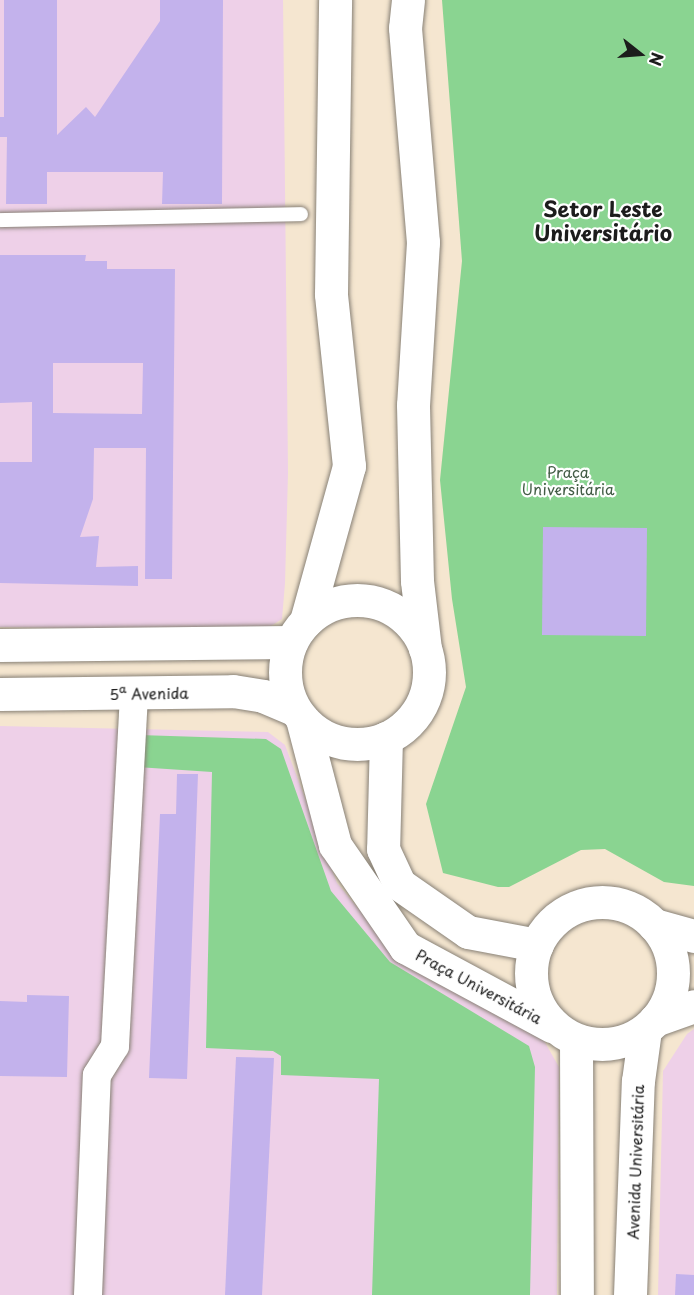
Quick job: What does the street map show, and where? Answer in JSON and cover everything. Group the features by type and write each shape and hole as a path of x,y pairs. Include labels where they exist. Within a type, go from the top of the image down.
{"main road":[{"path":"335,0 331,294 350,466 298,632 286,681 298,714 318,733 340,742 363,744 386,738 404,726 422,701 429,670 417,581 413,405 423,242 405,28 408,0"},
{"path":"0,645 298,632 320,609 349,600 373,602 395,611 413,627 425,649"},
{"name":"5ª Avenida","path":"0,694 134,695 233,691 263,696 298,714"},
{"name":"Praça Universitária","path":"298,714 335,845 405,947 565,1033"},
{"path":"386,738 383,849 399,884 468,932 537,945"},
{"path":"694,936 654,925 639,913 601,900 570,908 553,922 537,945 531,974 537,1003 565,1033 610,1044 694,1006"},
{"path":"650,1025 672,982 672,961 654,925"},
{"name":"Avenida Universitária","path":"630,1295 638,1081 650,1025"},
{"path":"565,1033 577,1295"}],"street":[{"path":"88,1295 97,1075 115,1046 134,695"}],"lane":[{"path":"0,220 301,214"}],"shaded area":[{"path":"0,0 283,0 288,473 285,583 282,619 263,631 0,627"},
{"path":"0,726 268,732 285,745 337,883 396,954 543,1039 559,1067 557,1295 0,1295"},
{"path":"694,1029 694,1295 658,1295 663,1071 687,1034"}],"green space":[{"name":"Praça Universitária","path":"442,0 694,0 694,886 664,882 605,849 581,850 509,887 498,887 443,873 426,804 466,687 452,599 440,480 462,261"},
{"path":"139,735 266,739 281,749 331,891 390,962 529,1046 535,1067 530,1295 372,1295 379,1079 281,1075 281,1056 273,1051 206,1048 212,772 137,767"}],"building":[{"path":"4,0 57,0 57,135 86,107 95,117 160,21 160,0 223,0 222,204 162,204 163,172 47,172 47,204 6,204 7,137 0,137 0,117 4,117"},
{"path":"0,255 86,255 85,261 107,261 107,269 175,269 172,579 145,579 146,448 94,448 93,499 80,537 99,536 96,567 138,566 138,586 0,583 0,462 32,462 32,402 0,403","holes":["53,363 143,363 142,414 53,413"]},
{"path":"543,527 647,528 646,636 542,635"},
{"path":"177,774 198,774 187,1079 149,1078 160,814 176,814"},
{"path":"27,995 69,996 67,1077 0,1076 0,1001 27,1002"},
{"path":"236,1057 274,1058 262,1295 225,1295"},
{"path":"676,1274 694,1275 694,1295 675,1295"}],"district":[{"name":"Setor Leste Universitário","path":"603,220"}]}
